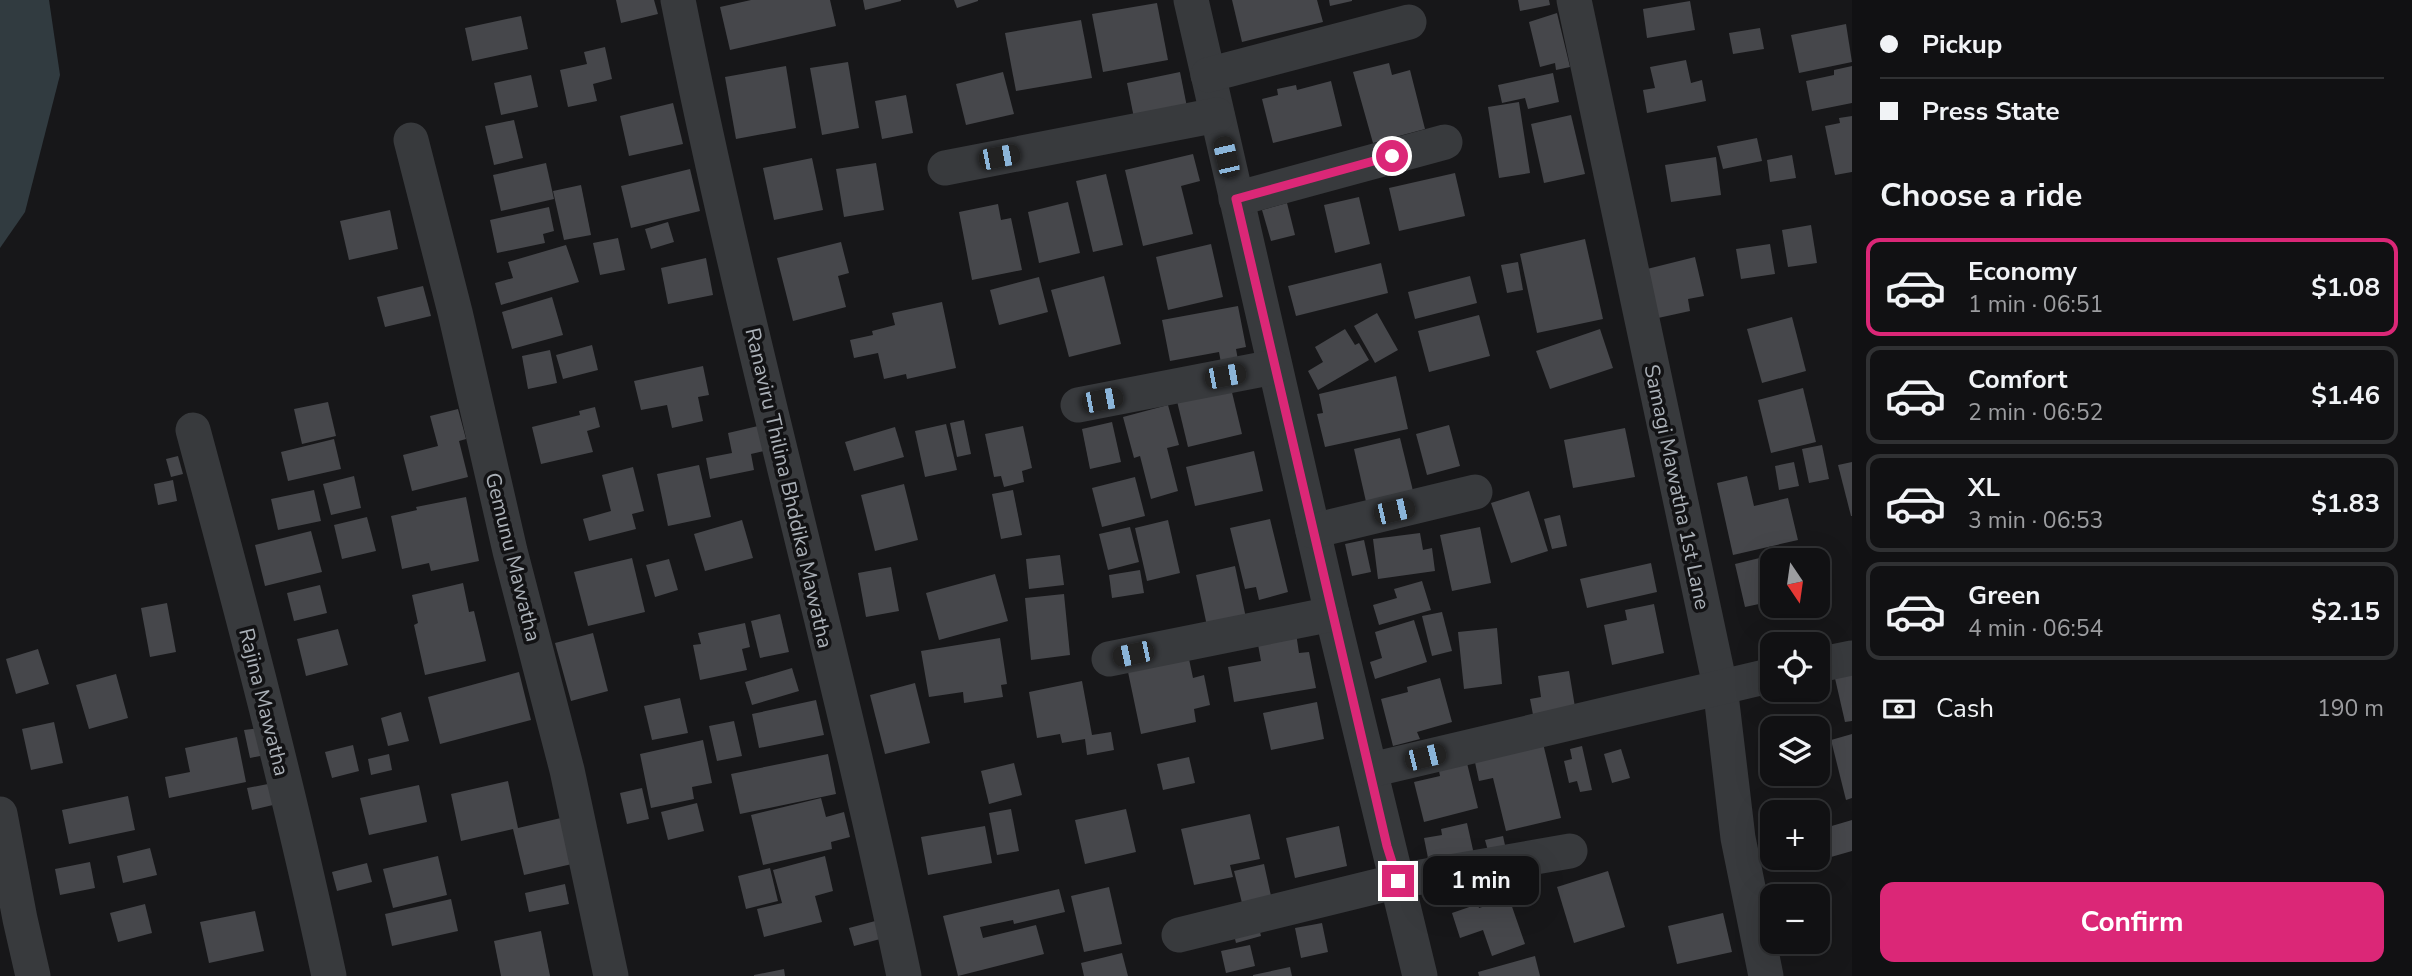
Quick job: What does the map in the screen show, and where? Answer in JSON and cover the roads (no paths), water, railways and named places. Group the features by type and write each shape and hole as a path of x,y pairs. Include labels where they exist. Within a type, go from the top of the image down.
{"street":[{"name":"Ranaviru Thilina Bhddika Mawatha","path":"678,0 697,96 878,852 904,976"},
{"path":"1191,0 1332,614 1419,976"},
{"name":"Samagi Mawatha 1st Lane","path":"1574,0 1720,686 1738,838 1766,976"},
{"path":"1208,75 1409,22"},
{"path":"945,168 1217,115"},
{"name":"Gemunu Mawatha","path":"411,140 455,312 510,551 567,770 611,976"},
{"path":"1236,199 1445,142"},
{"path":"1077,405 1275,366"},
{"name":"Rajina Mawatha","path":"193,430 240,602 329,976"},
{"path":"1313,531 1475,492"},
{"path":"1108,659 1332,614"},
{"path":"1830,663 1852,658"},
{"path":"1371,770 1760,678"},
{"path":"0,814 33,976"},
{"path":"1179,935 1398,881 1570,851"}]}
